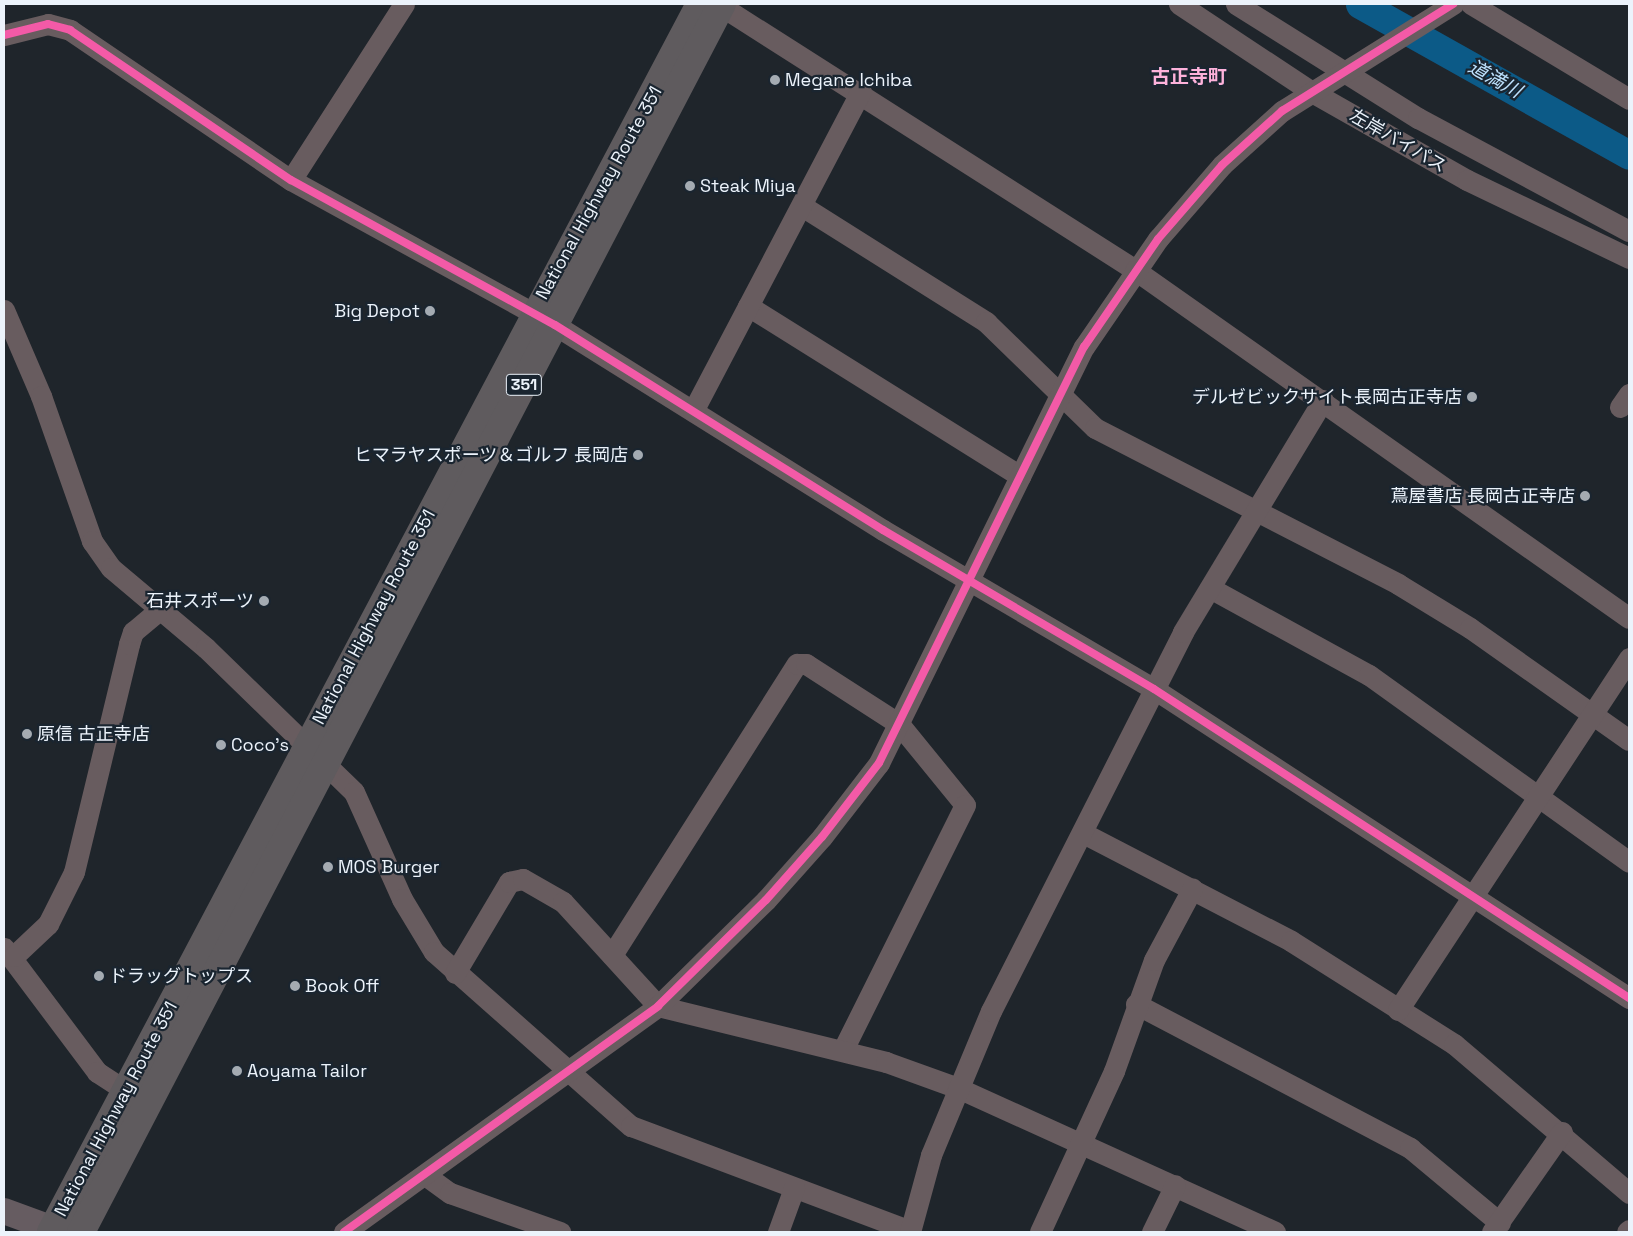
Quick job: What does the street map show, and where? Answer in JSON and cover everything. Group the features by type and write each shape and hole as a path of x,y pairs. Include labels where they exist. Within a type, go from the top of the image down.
{"highway":[{"name":"National Highway Route 351","path":"55,1231 125,1090 308,744 544,319 714,4"},
{"name":"National Highway Route 351","path":"81,1232 328,766 544,319"}],"main road":[{"path":"4,1211 55,1231"}],"street":[{"path":"292,180 404,4"},
{"path":"714,4 861,91 1135,270 1323,400 1629,618"},
{"name":"左岸バイパス","path":"1179,4 1312,92 1467,180 1629,258"},
{"name":"左岸バイパス","path":"1236,4 1341,73 1629,231"},
{"path":"344,1232 658,1006 822,837 879,763 1058,396 1102,316 1135,270 1190,198 1222,165 1282,112 1453,4"},
{"path":"1471,4 1629,99"},
{"path":"4,35 48,24 70,30 292,180 544,319 968,580 1154,689 1629,998"},
{"path":"693,411 861,91"},
{"path":"802,206 965,306 1007,342 1058,396 1095,428 1142,455 1256,509 1447,613 1592,712 1629,740"},
{"path":"748,306 1020,476"},
{"path":"4,310 41,396 92,541 111,568 206,648 308,744 362,803 402,899 434,952 455,973 631,1126 910,1232 931,1155 991,1011 1083,833 1154,689 1256,509 1323,400"},
{"path":"1210,588 1369,674 1629,862"},
{"path":"125,1090 97,1072 9,952 48,924 74,872 128,644 133,632 159,610"},
{"path":"1398,1010 1629,658"},
{"path":"612,955 797,664 806,664 899,724 965,805 844,1048"},
{"path":"1083,833 1291,941 1454,1044 1562,1132 1629,1193"},
{"path":"455,973 509,882 524,879 563,902 658,1006 844,1048 958,1088 1275,1232"},
{"path":"1040,1232 1114,1071 1136,1004 1192,889"},
{"path":"1136,1004 1410,1148 1496,1227 1562,1132"},
{"path":"425,1175 450,1194 560,1232"},
{"path":"1152,1232 1175,1185"},
{"path":"778,1232 794,1188"}],"waterway":[{"name":"道満川","path":"1360,4 1629,155"}],"cycle path":[{"path":"344,1232 658,1006 766,900 822,837 879,763 1084,347 1158,239 1222,165 1282,111 1453,4"},
{"path":"4,35 48,24 70,30 291,180 555,325 883,530 1154,689 1629,998"}],"place":[{"name":"Megane Ichiba","path":"775,80"},
{"name":"Steak Miya","path":"690,186"},
{"name":"Big Depot","path":"430,311"},
{"name":"デルゼビックサイト長岡古正寺店","path":"1472,397"},
{"name":"ヒマラヤスポーツ＆ゴルフ 長岡店","path":"638,455"},
{"name":"蔦屋書店 長岡古正寺店","path":"1585,496"},
{"name":"石井スポーツ","path":"264,601"},
{"name":"原信 古正寺店","path":"27,734"},
{"name":"Coco's","path":"221,745"},
{"name":"MOS Burger","path":"328,867"},
{"name":"ドラッグトップス","path":"99,976"},
{"name":"Book Off","path":"295,986"},
{"name":"Aoyama Tailor","path":"237,1071"}],"district":[{"name":"古正寺町","path":"1189,77"}]}
